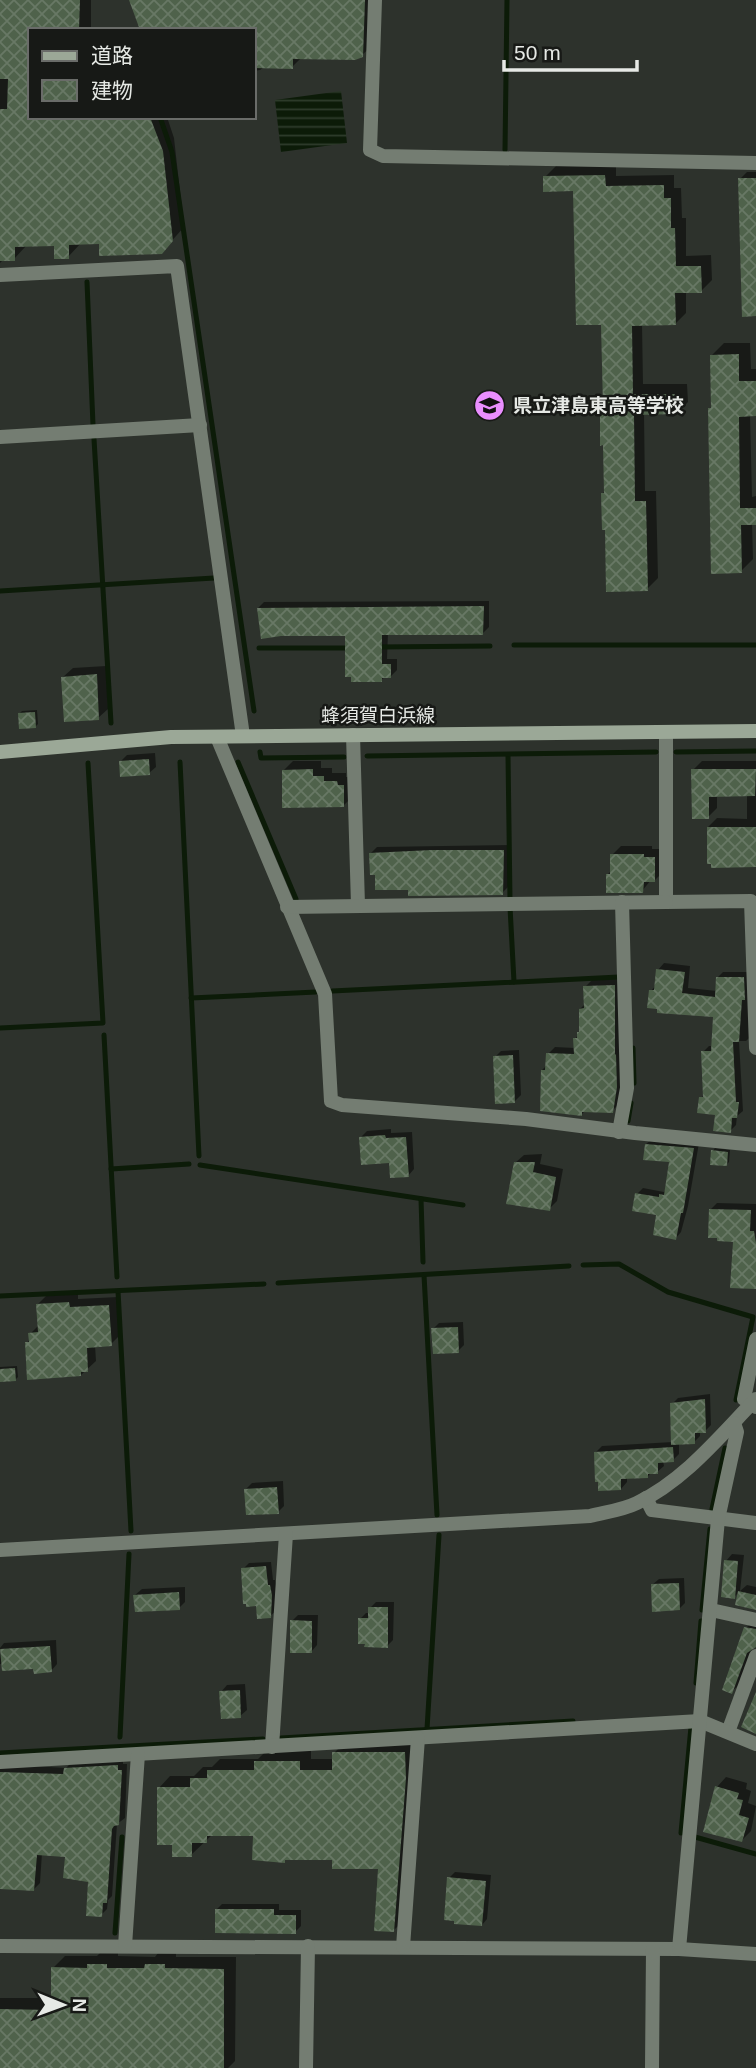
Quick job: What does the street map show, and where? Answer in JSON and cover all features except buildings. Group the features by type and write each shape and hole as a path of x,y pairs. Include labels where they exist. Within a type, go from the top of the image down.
{"main road":[{"name":"蜂須賀白浜線","path":"0,752 111,741 243,736 756,731"}],"street":[{"path":"375,0 370,150 383,156 756,163"},
{"path":"0,275 177,266 243,736"},
{"path":"0,437 200,425"},
{"path":"666,732 666,902"},
{"path":"353,735 358,905"},
{"path":"217,737 325,994 331,1101 342,1105 526,1119 619,1132 756,1144"},
{"path":"287,907 751,901 756,1048"},
{"path":"619,1132 627,1088 622,902"},
{"path":"0,1549 590,1516 635,1504 669,1483 697,1460 754,1404 744,1399 756,1339"},
{"path":"679,1949 718,1518 737,1432 734,1423"},
{"path":"646,1499 652,1510 756,1523"},
{"path":"272,1747 286,1534"},
{"path":"711,1610 756,1620"},
{"path":"728,1732 756,1656"},
{"path":"0,1762 700,1721 756,1744"},
{"path":"404,1947 418,1738"},
{"path":"125,1946 138,1754"},
{"path":"0,1945 679,1949 756,1954"},
{"path":"306,2068 308,1946"},
{"path":"652,2068 653,1949"}],"shaded area":[{"path":"341,91 347,143 281,152 275,100"}],"waterway":[{"path":"505,150 507,0"},
{"path":"161,119 172,152 254,711"},
{"path":"87,282 93,425"},
{"path":"94,439 111,723"},
{"path":"0,591 214,578"},
{"path":"514,645 756,645"},
{"path":"378,647 490,646"},
{"path":"259,648 351,648"},
{"path":"676,752 756,751"},
{"path":"260,752 261,758 344,757"},
{"path":"367,756 656,752"},
{"path":"508,755 510,900"},
{"path":"180,762 199,1156"},
{"path":"238,762 296,899"},
{"path":"0,1028 103,1023 88,763"},
{"path":"510,907 514,982"},
{"path":"332,991 619,977"},
{"path":"191,998 316,992"},
{"path":"104,1035 117,1277"},
{"path":"633,1048 634,1083"},
{"path":"628,1121 631,1103"},
{"path":"111,1169 189,1164"},
{"path":"200,1165 463,1205"},
{"path":"421,1199 423,1262"},
{"path":"583,1265 619,1264 668,1292 753,1317 736,1400"},
{"path":"278,1283 569,1266"},
{"path":"424,1275 437,1515"},
{"path":"0,1296 264,1284"},
{"path":"118,1291 131,1531"},
{"path":"712,1509 725,1448"},
{"path":"702,1610 710,1529"},
{"path":"427,1729 439,1535"},
{"path":"120,1737 129,1554"},
{"path":"696,1683 701,1621"},
{"path":"281,1738 573,1721"},
{"path":"681,1833 691,1727"},
{"path":"0,1753 263,1739"},
{"path":"115,1933 122,1837"},
{"path":"695,1837 756,1854"}],"place":[{"name":"県立津島東高等学校","path":"490,405"}]}
